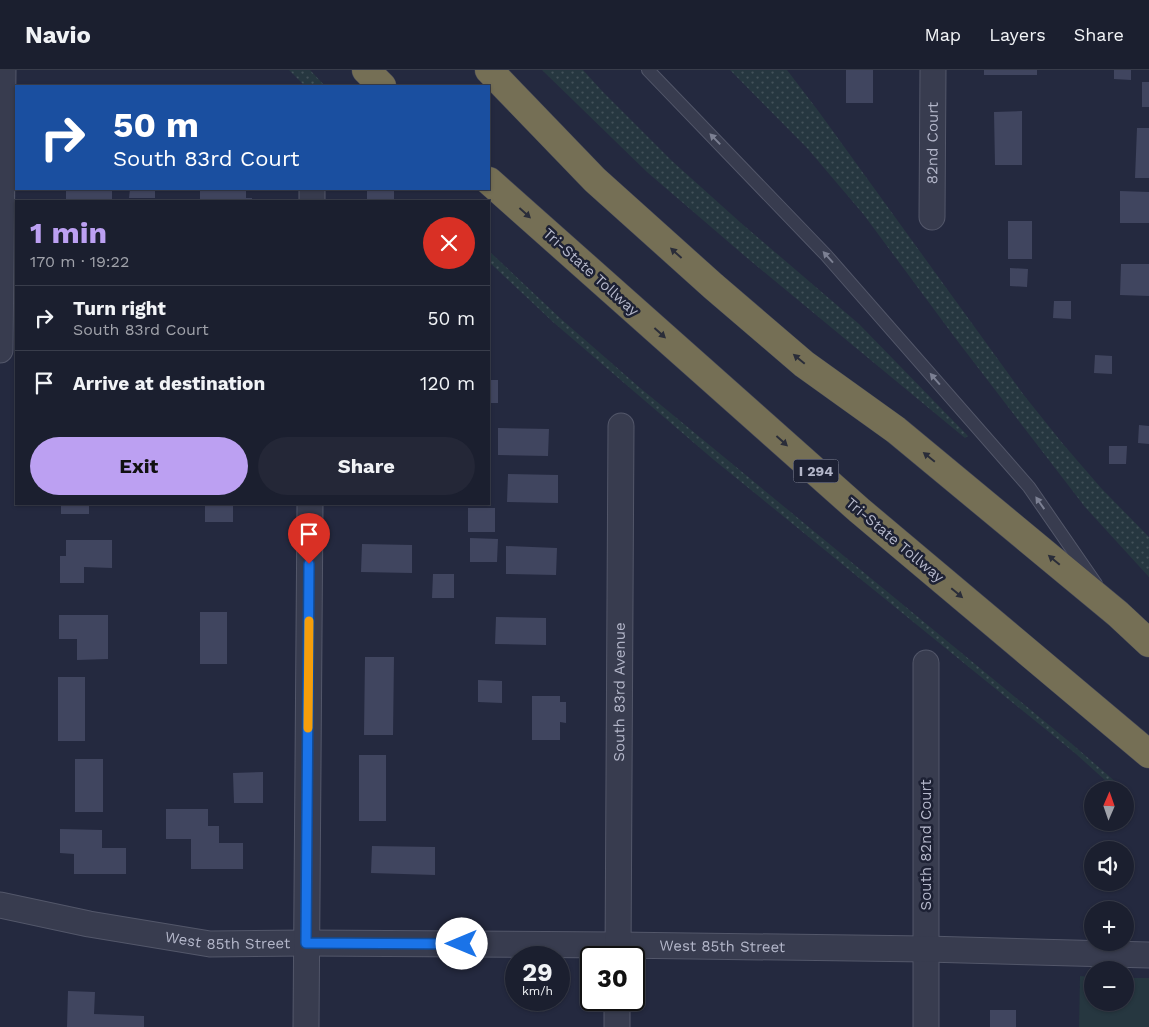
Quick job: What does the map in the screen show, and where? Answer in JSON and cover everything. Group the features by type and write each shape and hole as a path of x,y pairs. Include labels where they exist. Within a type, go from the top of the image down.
{"highway":[{"path":"366,70 381,85"},
{"path":"489,70 595,180 713,286 804,364 896,430 1118,614 1149,643"},
{"name":"Tri-State Tollway","path":"490,182 859,510 1149,754"}],"street":[{"path":"0,350 3,70"},
{"name":"82nd Court","path":"932,217 933,70"},
{"name":"South 83rd Avenue","path":"618,946 621,426"},
{"path":"306,1027 310,505"},
{"name":"South 82nd Court","path":"926,662 926,1027"},
{"name":"West 85th Street","path":"0,905 89,924 210,944 306,943 580,950"},
{"name":"West 85th Street","path":"645,951 926,949 1149,955"},
{"path":"617,1027 618,1011"}],"lane":[{"path":"648,70 826,255 1028,487 1118,614"}],"shaded area":[{"path":"289,70 310,70 324,85 304,85"},
{"path":"542,70 583,70 672,161 859,324 968,436 965,438 746,257 647,172"},
{"path":"730,70 787,70 1023,394 1101,488 1149,537 1149,577 1085,507 864,215 808,149"},
{"path":"490,252 560,318 639,387 1115,781 1106,781 1076,754 714,460 553,322 490,263"},
{"path":"1080,976 1084,976 1084,1011 1134,1011 1134,978 1149,978 1149,1027 1079,1027"}],"building":[{"path":"846,70 873,70 873,103 846,103"},
{"path":"984,70 1037,70 1037,75 984,75"},
{"path":"1114,70 1131,70 1131,80 1114,79"},
{"path":"1142,82 1149,82 1149,107 1142,107"},
{"path":"1022,111 1022,165 995,165 994,112"},
{"path":"1137,128 1149,128 1149,178 1135,178"},
{"path":"66,190 112,190 112,200 66,200"},
{"path":"130,190 155,190 155,198 129,198"},
{"path":"200,190 246,190 246,198 252,198 252,200 200,200"},
{"path":"367,190 394,190 394,200 367,200"},
{"path":"1120,191 1149,192 1149,223 1120,223"},
{"path":"1008,221 1032,221 1032,259 1008,259"},
{"path":"1121,264 1149,264 1149,296 1120,295"},
{"path":"1010,268 1028,269 1027,287 1010,286"},
{"path":"1054,301 1071,301 1071,319 1053,318"},
{"path":"1095,355 1112,356 1112,374 1094,373"},
{"path":"490,380 498,380 498,403 490,403"},
{"path":"1139,425 1149,426 1149,444 1138,443"},
{"path":"498,428 549,429 548,456 498,455"},
{"path":"1109,446 1127,446 1126,464 1109,464"},
{"path":"508,474 558,475 558,503 507,502"},
{"path":"61,505 89,505 89,514 61,514"},
{"path":"205,505 233,505 233,522 205,522"},
{"path":"468,508 495,508 495,532 468,532"},
{"path":"470,538 498,539 497,562 470,562"},
{"path":"66,540 112,540 112,568 84,567 84,583 60,583 60,556 66,556"},
{"path":"362,544 412,545 412,573 361,572"},
{"path":"506,546 557,548 556,575 506,574"},
{"path":"433,574 454,574 454,598 432,598"},
{"path":"200,612 227,612 227,664 200,664"},
{"path":"59,615 108,615 108,659 77,660 77,639 59,639"},
{"path":"496,617 546,618 546,645 495,644"},
{"path":"365,657 394,657 393,735 364,735"},
{"path":"58,677 85,677 85,741 58,741"},
{"path":"478,680 502,681 502,703 478,702"},
{"path":"532,696 560,696 560,702 566,702 566,723 560,722 560,740 532,740"},
{"path":"359,755 386,755 386,821 359,821"},
{"path":"75,759 103,759 103,812 75,812"},
{"path":"263,772 263,803 234,803 233,773"},
{"path":"166,809 208,809 208,826 219,826 219,843 243,843 243,869 191,869 191,839 166,839"},
{"path":"60,829 102,830 102,848 126,848 126,874 74,874 74,854 60,853"},
{"path":"372,846 435,847 435,875 371,873"},
{"path":"68,991 95,992 94,1014 144,1016 144,1027 67,1027"},
{"path":"990,1010 1016,1010 1016,1027 990,1027"}],"slow traffic":[{"path":"308,728 309,621"}],"route":[{"path":"309,564 306,943 462,944"}]}
